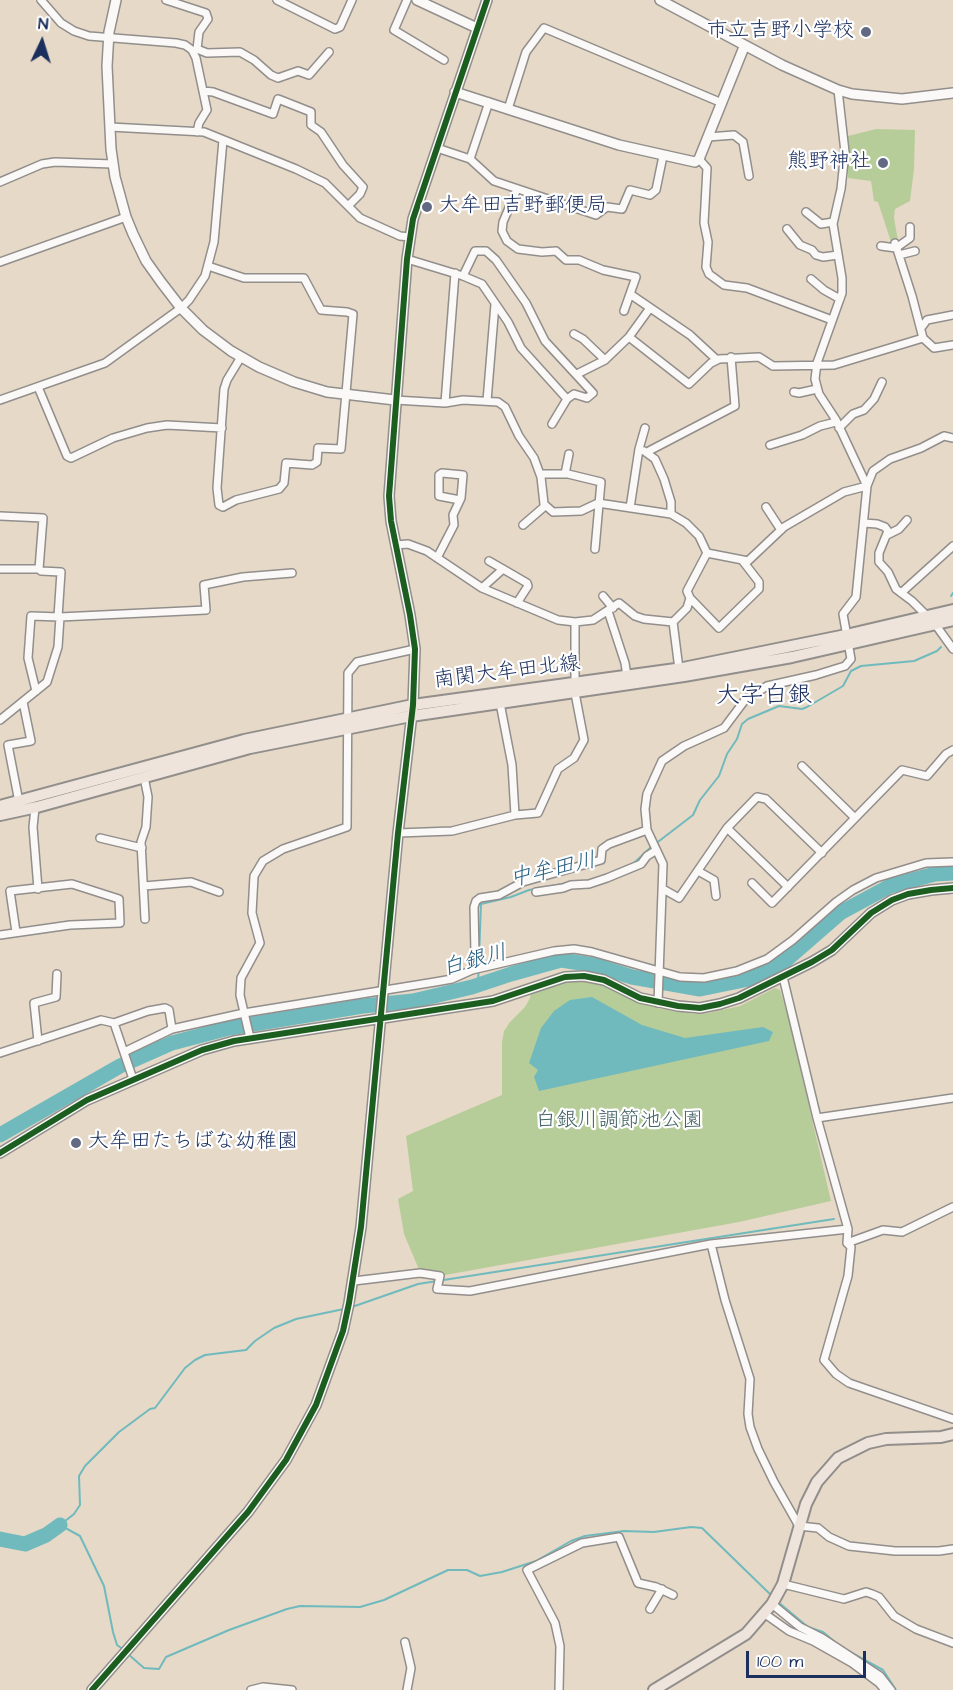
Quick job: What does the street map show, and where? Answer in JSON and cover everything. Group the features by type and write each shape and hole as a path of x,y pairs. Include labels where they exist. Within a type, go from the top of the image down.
{"main road":[{"name":"南関大牟田北線","path":"0,806 244,740 412,710 684,676 792,657 847,639 953,610"},
{"name":"南関大牟田北線","path":"412,710 500,704 627,676 679,669 953,620"},
{"name":"南関大牟田北線","path":"0,815 35,808 349,723"},
{"path":"654,1690 746,1634 765,1614 783,1584 806,1503 817,1482 838,1458 868,1443 886,1439 941,1437 953,1434"}],"street":[{"path":"41,0 61,22 74,32 108,38 176,42 195,51 207,53 240,52 278,78 285,77 292,71 309,75 329,52"},
{"path":"116,0 108,38 107,66 113,164 126,217 147,261 181,308 203,330 241,357 294,382 346,395 445,404 464,400 498,402 505,407 519,436 534,458 540,474 545,506 553,512 581,511 598,503 671,514 686,523 699,536 707,553"},
{"path":"166,0 206,13 208,19 199,32 195,51 207,110 199,123 197,132"},
{"path":"277,0 335,28 340,27 352,0"},
{"path":"407,0 394,30 444,60"},
{"path":"417,0 477,28"},
{"path":"92,1690 248,1512 286,1460 316,1405 343,1331 354,1281 412,710 414,649 410,615 395,545 389,496 407,259 413,219 487,0"},
{"path":"660,0 744,47 838,90 852,94 902,99 953,93"},
{"path":"508,109 526,52 538,39 544,27 722,103"},
{"path":"455,92 619,145 690,162 699,159 744,47"},
{"path":"838,90 845,152 841,189 833,222 842,278 840,299 816,366 815,379 817,389 838,425 867,486"},
{"path":"203,92 213,92 273,114 278,99 311,112 311,125 321,132 343,165 363,187 360,194 348,206"},
{"path":"470,159 489,102"},
{"path":"110,127 204,132 325,183 360,219 400,236 410,237"},
{"path":"708,137 734,135 743,142 749,176"},
{"path":"0,400 105,363 181,308 198,289 208,266 214,242 223,140"},
{"path":"437,148 470,159 494,182 596,215 607,207 622,209 630,190 650,195 656,190 663,156"},
{"path":"699,159 706,168 704,223 708,242 706,267 709,274 724,285 747,288 832,320"},
{"path":"0,182 42,164 55,162 113,164"},
{"path":"517,189 503,222 502,231 507,241 518,249 556,251 566,260 579,260 603,270 636,277 624,311"},
{"path":"806,212 821,224 833,222"},
{"path":"0,261 126,217"},
{"path":"897,249 910,238 910,227"},
{"path":"787,229 800,244 812,250 816,255 823,257 838,255"},
{"path":"881,246 915,251"},
{"path":"897,249 923,338 934,348 953,345"},
{"path":"463,276 475,251 486,251 496,260 526,303 545,341 593,393 587,398 574,394 567,399 552,424"},
{"path":"407,259 455,273 482,284 508,322 521,348 567,399"},
{"path":"208,266 244,278 304,278 321,310 353,314 341,449 318,448 317,462 312,465 286,463 284,483 279,489 236,500 223,507 219,505 217,488 224,389 241,357"},
{"path":"445,404 455,273"},
{"path":"811,279 840,299"},
{"path":"630,294 690,335 717,360"},
{"path":"487,401 495,304"},
{"path":"577,375 605,360 629,337 650,308"},
{"path":"921,328 927,320 953,315"},
{"path":"574,334 583,339 605,360"},
{"path":"629,337 689,384 711,363 730,357 759,357 773,366 795,364 816,366 834,364 923,338"},
{"path":"647,452 735,406 730,357"},
{"path":"770,445 802,435 820,426 838,425 853,414 864,410 874,399 882,382"},
{"path":"38,387 66,456 71,458 113,438 147,428 167,425 222,428"},
{"path":"794,392 817,389"},
{"path":"630,508 639,449 645,428"},
{"path":"658,999 663,864 647,830 645,809 647,794 662,760 684,746 724,728 745,700 767,686 845,666 851,659 843,614 856,597 867,486 873,471 890,459 921,448 944,436 953,438"},
{"path":"639,449 655,459 671,502 671,514"},
{"path":"565,474 568,454"},
{"path":"437,558 454,525 453,515 460,500 463,475 442,473 439,475 439,496 460,500"},
{"path":"540,474 565,474 601,483 595,549"},
{"path":"707,553 748,561 781,530 844,492 867,486"},
{"path":"523,525 545,506"},
{"path":"766,507 781,530"},
{"path":"0,516 43,518 39,569"},
{"path":"887,535 899,529 907,520"},
{"path":"864,523 877,524 888,531 879,553 879,562 888,572 896,589 935,624 953,649"},
{"path":"395,545 408,544 428,551 482,588 558,620 593,620 619,603 635,616 674,622"},
{"path":"901,593 953,546"},
{"path":"707,553 687,591 690,598 719,628 759,589 759,582 742,560"},
{"path":"489,561 527,583 528,586 517,603"},
{"path":"0,569 39,569 61,572 58,647 47,682 0,720"},
{"path":"482,588 503,569"},
{"path":"36,691 28,658 31,616 59,617 206,609 204,585 243,577 292,573"},
{"path":"603,596 610,609 627,676"},
{"path":"679,669 674,622 687,608 690,598"},
{"path":"398,833 453,831 515,815 538,813 558,769 574,758 584,740 576,688 575,621"},
{"path":"250,1036 240,995 241,978 261,943 252,913 254,876 263,861 283,849 347,827 348,673 357,662 414,649"},
{"path":"19,802 8,745 31,741 23,702"},
{"path":"500,704 512,765 515,815"},
{"path":"752,883 772,903 902,770 927,776 946,754 953,750"},
{"path":"802,766 855,818"},
{"path":"144,777 148,797 146,827 141,842 145,919"},
{"path":"663,890 679,898 727,828 757,797 766,799 822,853"},
{"path":"35,808 33,827 38,889"},
{"path":"727,828 788,887"},
{"path":"476,969 474,907 480,898 499,895 523,882 601,860 602,849 630,835 647,830"},
{"path":"100,838 142,848"},
{"path":"536,892 589,884 607,878 641,864 654,847"},
{"path":"124,1055 172,1029 244,1014 452,979 476,969 554,951 574,949 592,952 680,977 704,978 737,971 767,959 793,940 836,902 876,878 926,863 953,862"},
{"path":"698,871 714,880 716,896"},
{"path":"144,886 191,882 219,892"},
{"path":"0,935 70,925 120,923 119,899 72,884 10,891 16,932"},
{"path":"0,1153 87,1100 202,1050 250,1036 493,1001 559,979 584,976 604,980 640,998 658,999 699,1008 720,1004 739,998 783,977 832,950 864,919 892,900 908,894 953,888"},
{"path":"38,1041 34,1002 56,997 57,974"},
{"path":"783,977 817,1118 848,1228 847,1243 851,1247 848,1276 824,1360 827,1366 849,1383 953,1419"},
{"path":"0,1053 101,1020 114,1023 148,1011 165,1008 169,1010 172,1029"},
{"path":"114,1023 133,1079"},
{"path":"817,1118 953,1098"},
{"path":"847,1243 883,1230 902,1233 953,1207"},
{"path":"354,1281 420,1273 440,1276 437,1289 470,1291 711,1244 848,1228"},
{"path":"711,1244 725,1300 750,1379 748,1414 750,1427 774,1482 799,1526 818,1528 829,1537 849,1546 895,1551 953,1549"},
{"path":"559,1690 560,1646 555,1623 527,1570 582,1543 619,1538 638,1584 662,1589 673,1595"},
{"path":"783,1584 844,1599 866,1593 872,1594 879,1597 894,1616 916,1629 953,1643"},
{"path":"650,1609 662,1589"},
{"path":"772,1604 800,1627 822,1638 880,1676 891,1690"},
{"path":"765,1614 789,1631 813,1641 852,1663 885,1690"},
{"path":"405,1641 411,1668 407,1690"},
{"path":"251,1690 263,1687 292,1690"}],"green space":[{"path":"876,129 915,130 910,201 895,209 894,218 898,241 891,242 878,202 874,201 871,181 848,178 848,136"},
{"name":"白銀川調節池公園","path":"570,981 607,985 657,1008 694,1014 740,1006 775,988 780,990 831,1201 739,1222 423,1279 404,1234 398,1199 413,1191 406,1136 502,1095 504,1031 525,1007 531,992"}],"water":[{"path":"592,997 642,1025 685,1038 763,1027 773,1032 769,1041 539,1091 534,1077 538,1070 529,1063 541,1028 554,1011 570,1000"}],"waterway":[{"name":"中牟田川","path":"603,876 634,863 693,815 700,800 719,776 742,724 748,719 779,706 802,709 807,707 843,686 851,671 861,666 914,661 941,647"},
{"name":"中牟田川","path":"0,1135 120,1066 172,1043 229,1028 363,1006 413,1001 472,987 561,960 594,965 632,977 700,989 749,979 786,960 840,913 890,886 935,874 953,873"},
{"name":"中牟田川","path":"574,882 592,880"},
{"name":"中牟田川","path":"478,985 481,904 529,890 568,883"},
{"path":"352,1307 418,1284 834,1219"},
{"path":"124,1650 117,1645 104,1586 80,1536 60,1525 74,1514 80,1505 79,1476 85,1466 119,1432 150,1409 155,1408 185,1368 195,1360 205,1355 246,1350 274,1328 296,1319 344,1309"},
{"path":"0,1539 25,1544 46,1535 60,1525"},
{"path":"128,1654 144,1668 159,1669 166,1657 229,1630 287,1609 300,1606 360,1607 384,1600 448,1570 467,1570 480,1576 502,1572 536,1561 571,1541 585,1536 624,1531 654,1532 691,1527 702,1528 772,1596"},
{"path":"778,1602 808,1627 823,1632 841,1647 883,1670 896,1690"}],"cycle path":[{"path":"92,1690 248,1512 286,1460 316,1405 343,1331 361,1227 398,833 413,705 415,649 391,521 389,496 407,259 413,219 487,0"},
{"path":"0,1153 87,1100 202,1050 234,1041 493,1001 565,977 584,976 604,980 640,998 678,1006 700,1008 720,1004 739,998 832,950 871,913 892,900 908,894 953,888"}],"place":[{"name":"市立吉野小学校","path":"866,32"},
{"name":"熊野神社","path":"883,163"},
{"name":"大牟田吉野郵便局","path":"427,207"},
{"name":"大牟田たちばな幼稚園","path":"76,1143"}],"district":[{"name":"大字白銀","path":"764,697"}],"water label":[{"name":"白銀川","path":"475,962"}]}
